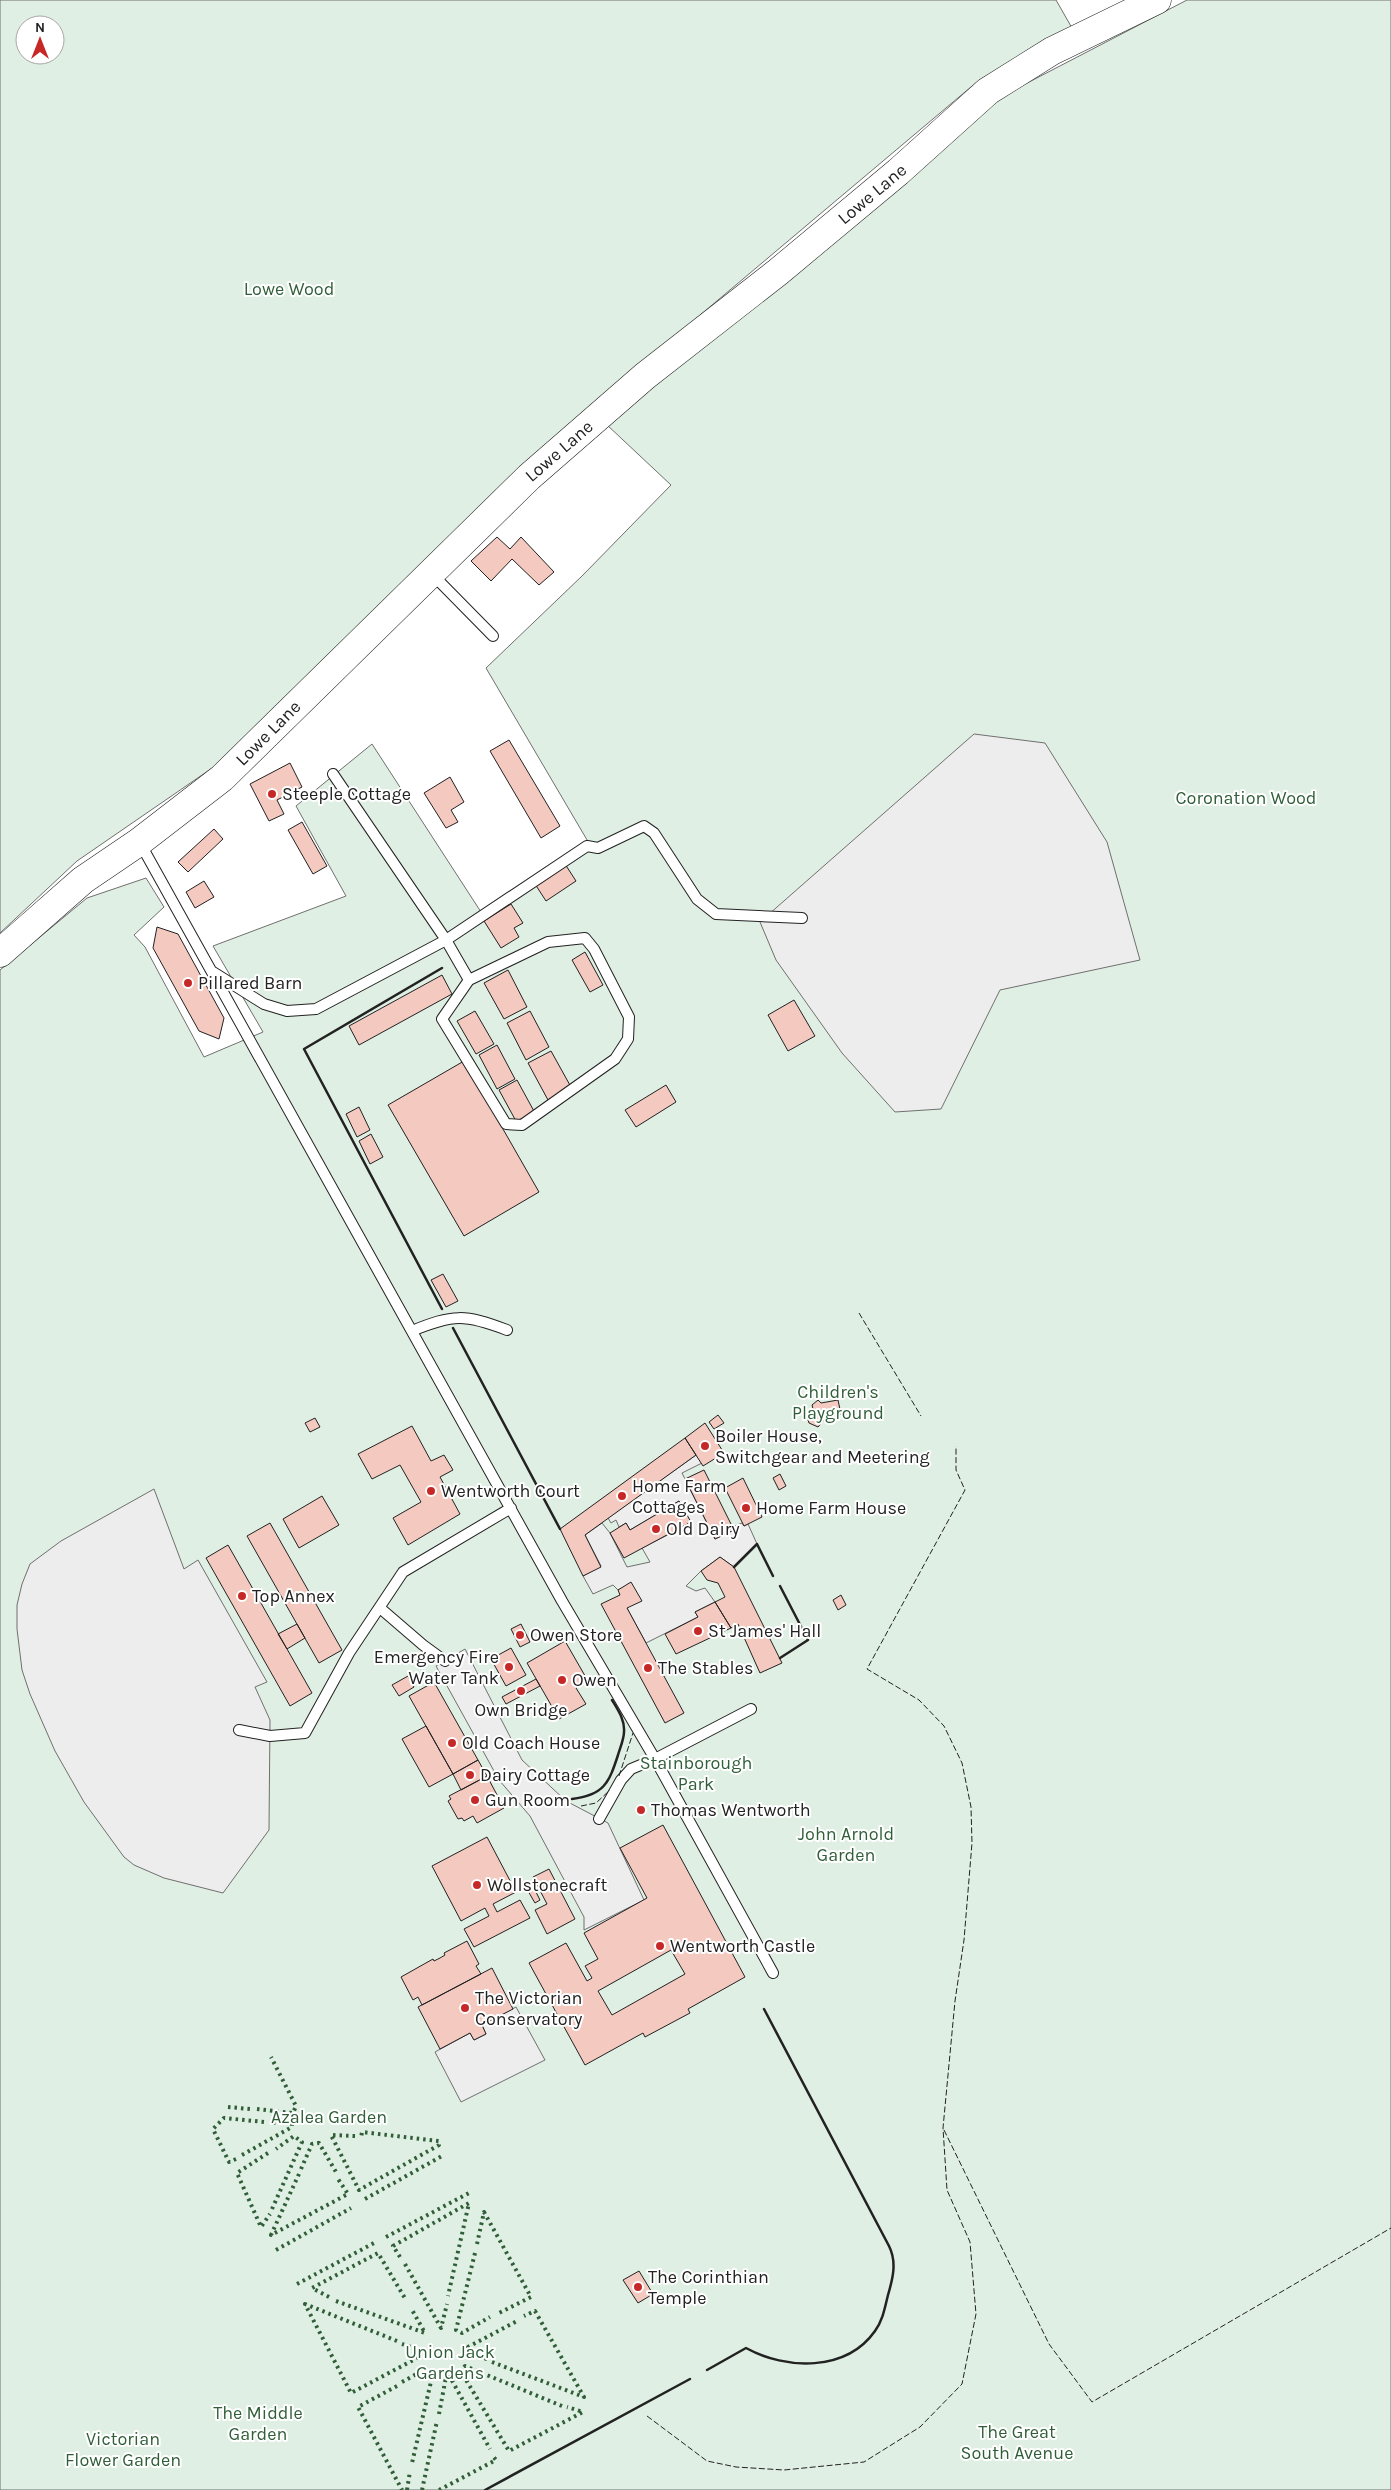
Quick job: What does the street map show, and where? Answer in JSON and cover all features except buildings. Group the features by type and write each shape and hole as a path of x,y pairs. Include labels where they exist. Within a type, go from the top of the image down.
{"street":[{"name":"Lowe Lane","path":"0,953 83,880 139,842 222,778 529,477 645,376 778,272 898,172 988,92 1052,52 1157,0"}],"lane":[{"path":"430,572 493,636"},
{"path":"333,774 446,940 469,980"},
{"path":"212,972 264,1004 287,1011 316,1009 446,940 587,846 598,848 644,826 654,833 697,899 716,914 802,918"},
{"path":"139,842 510,1508 655,1759 728,1898 773,1973"},
{"path":"585,938 594,949 629,1017 628,1039 616,1059 522,1125 506,1124 442,1019 469,980 548,942 585,938"},
{"path":"412,1331 447,1317 484,1321 508,1330"},
{"path":"239,1730 270,1736 306,1733 349,1653 403,1572 510,1508"},
{"path":"380,1608 423,1645 445,1661"},
{"path":"599,1819 626,1774 631,1769 655,1759 751,1709"}],"green space":[{"name":"Lowe Wood","path":"0,0 1056,0 1072,28 978,81 521,466 218,764 77,861 0,933"},
{"name":"Stainborough Park","path":"1187,0 1391,0 1391,2490 0,2490 0,970 87,898 146,878 164,907 134,935 145,947 204,1057 263,1032 213,946 346,896 296,806 372,744 481,912 590,845 486,668 582,576 671,485 606,424 1006,94"}],"shaded area":[{"path":"974,734 1045,743 1107,842 1140,960 1000,990 941,1109 895,1112 842,1053 776,960 760,922"},
{"path":"696,1455 702,1463 682,1473 715,1539 734,1530 732,1527 742,1523 744,1526 748,1524 757,1544 734,1567 720,1557 701,1571 686,1586 696,1591 705,1588 715,1602 695,1612 698,1617 646,1643 627,1608 631,1583 618,1590 613,1585 593,1594 583,1576 601,1566 585,1535 602,1523 610,1533 627,1567 650,1562 642,1548 691,1523 679,1501 630,1530 626,1523 619,1527 616,1520 611,1523 608,1518"},
{"path":"154,1489 184,1569 198,1560 267,1682 255,1687 270,1720 269,1830 223,1893 164,1878 134,1865 124,1857 84,1802 55,1751 30,1694 22,1670 17,1629 17,1605 22,1584 30,1564 61,1541"},
{"path":"465,1649 522,1760 566,1801 608,1823 644,1900 584,1930 584,1917 530,1816 499,1780 436,1666"},
{"path":"516,2007 545,2060 461,2102 435,2052 470,2033 474,2040 486,2034 482,2025"}],"hedge":[{"path":"257,2109 293,2113 296,2106 271,2057"},
{"path":"228,2107 250,2109"},
{"path":"236,2159 229,2162 213,2129 224,2118 265,2122"},
{"path":"242,2155 292,2127 292,2123 271,2123"},
{"path":"355,2136 331,2135 359,2190 439,2145 439,2141 362,2132 361,2138"},
{"path":"272,2209 302,2142 294,2136 276,2149"},
{"path":"301,2169 312,2144 319,2143 336,2172"},
{"path":"268,2153 237,2173 261,2227 270,2214"},
{"path":"365,2199 442,2156"},
{"path":"299,2174 271,2235 348,2194 338,2179"},
{"path":"386,2237 469,2193"},
{"path":"400,2257 393,2246 469,2203 448,2296"},
{"path":"276,2250 351,2208"},
{"path":"477,2244 484,2212 531,2297 499,2313"},
{"path":"297,2284 374,2243"},
{"path":"329,2297 312,2288 378,2253 406,2300"},
{"path":"475,2253 456,2330 462,2333 490,2317"},
{"path":"405,2264 441,2328 447,2304"},
{"path":"336,2301 425,2333 411,2308"},
{"path":"397,2341 305,2304 351,2393 419,2357 418,2349 402,2344"},
{"path":"492,2362 584,2397 535,2311 524,2316"},
{"path":"487,2359 468,2354 468,2347 519,2320"},
{"path":"562,2406 465,2366 460,2370 509,2451 583,2412 567,2407"},
{"path":"402,2382 424,2370 433,2373 412,2463"},
{"path":"439,2414 446,2377 450,2377 490,2449"},
{"path":"397,2386 358,2407 402,2490"},
{"path":"422,2490 437,2421"},
{"path":"439,2490 496,2460 492,2455"},
{"path":"407,2490 410,2471"}],"fence":[{"path":"859,1313 921,1416"},
{"path":"647,2416 707,2461 736,2467 784,2470 864,2462 920,2427 962,2384 976,2314 970,2242 947,2190 943,2128 955,2001 964,1940 972,1843 971,1807 962,1763 944,1726 919,1700 867,1669 965,1490 956,1470 956,1446"},
{"path":"619,1776 633,1733"},
{"path":"581,1806 596,1803 610,1790"},
{"path":"944,2130 1049,2344 1092,2402 1391,2228"}],"wall":[{"path":"442,968 304,1049 442,1309"},
{"path":"453,1328 560,1529"},
{"path":"734,1567 757,1544 773,1576"},
{"path":"780,1586 808,1640 780,1658"},
{"path":"572,1799 598,1791 604,1786 612,1773 624,1732 622,1719 612,1700"},
{"path":"707,2370 746,2348 762,2355 797,2363 815,2363 832,2360 848,2354 863,2344 878,2327 893,2276 894,2264 889,2246 764,2009"},
{"path":"485,2490 690,2379"}],"place":[{"name":"Steeple Cottage","path":"272,794"},
{"name":"Pillared Barn","path":"188,983"},
{"name":"Boiler House, Switchgear and Meetering","path":"705,1446"},
{"name":"Wentworth Court","path":"431,1491"},
{"name":"Home Farm Cottages","path":"622,1496"},
{"name":"Home Farm House","path":"746,1508"},
{"name":"Old Dairy","path":"656,1529"},
{"name":"Top Annex","path":"242,1596"},
{"name":"St James' Hall","path":"698,1631"},
{"name":"Owen Store","path":"520,1635"},
{"name":"Emergency Fire Water Tank","path":"509,1667"},
{"name":"The Stables","path":"648,1668"},
{"name":"Owen","path":"562,1680"},
{"name":"Own Bridge","path":"521,1691"},
{"name":"Old Coach House","path":"452,1743"},
{"name":"Dairy Cottage","path":"470,1775"},
{"name":"Gun Room","path":"475,1800"},
{"name":"Thomas Wentworth","path":"641,1810"},
{"name":"Wollstonecraft","path":"477,1885"},
{"name":"Wentworth Castle","path":"660,1946"},
{"name":"The Victorian Conservatory","path":"465,2008"},
{"name":"The Corinthian Temple","path":"638,2287"}],"park label":[{"name":"Coronation Wood","path":"1246,798"},
{"name":"Children's Playground","path":"838,1402"},
{"name":"John Arnold Garden","path":"846,1844"},
{"name":"Azalea Garden","path":"329,2117"},
{"name":"Union Jack Gardens","path":"450,2362"},
{"name":"The Middle Garden","path":"258,2423"},
{"name":"The Great South Avenue","path":"1017,2442"},
{"name":"Victorian Flower Garden","path":"123,2449"}]}
